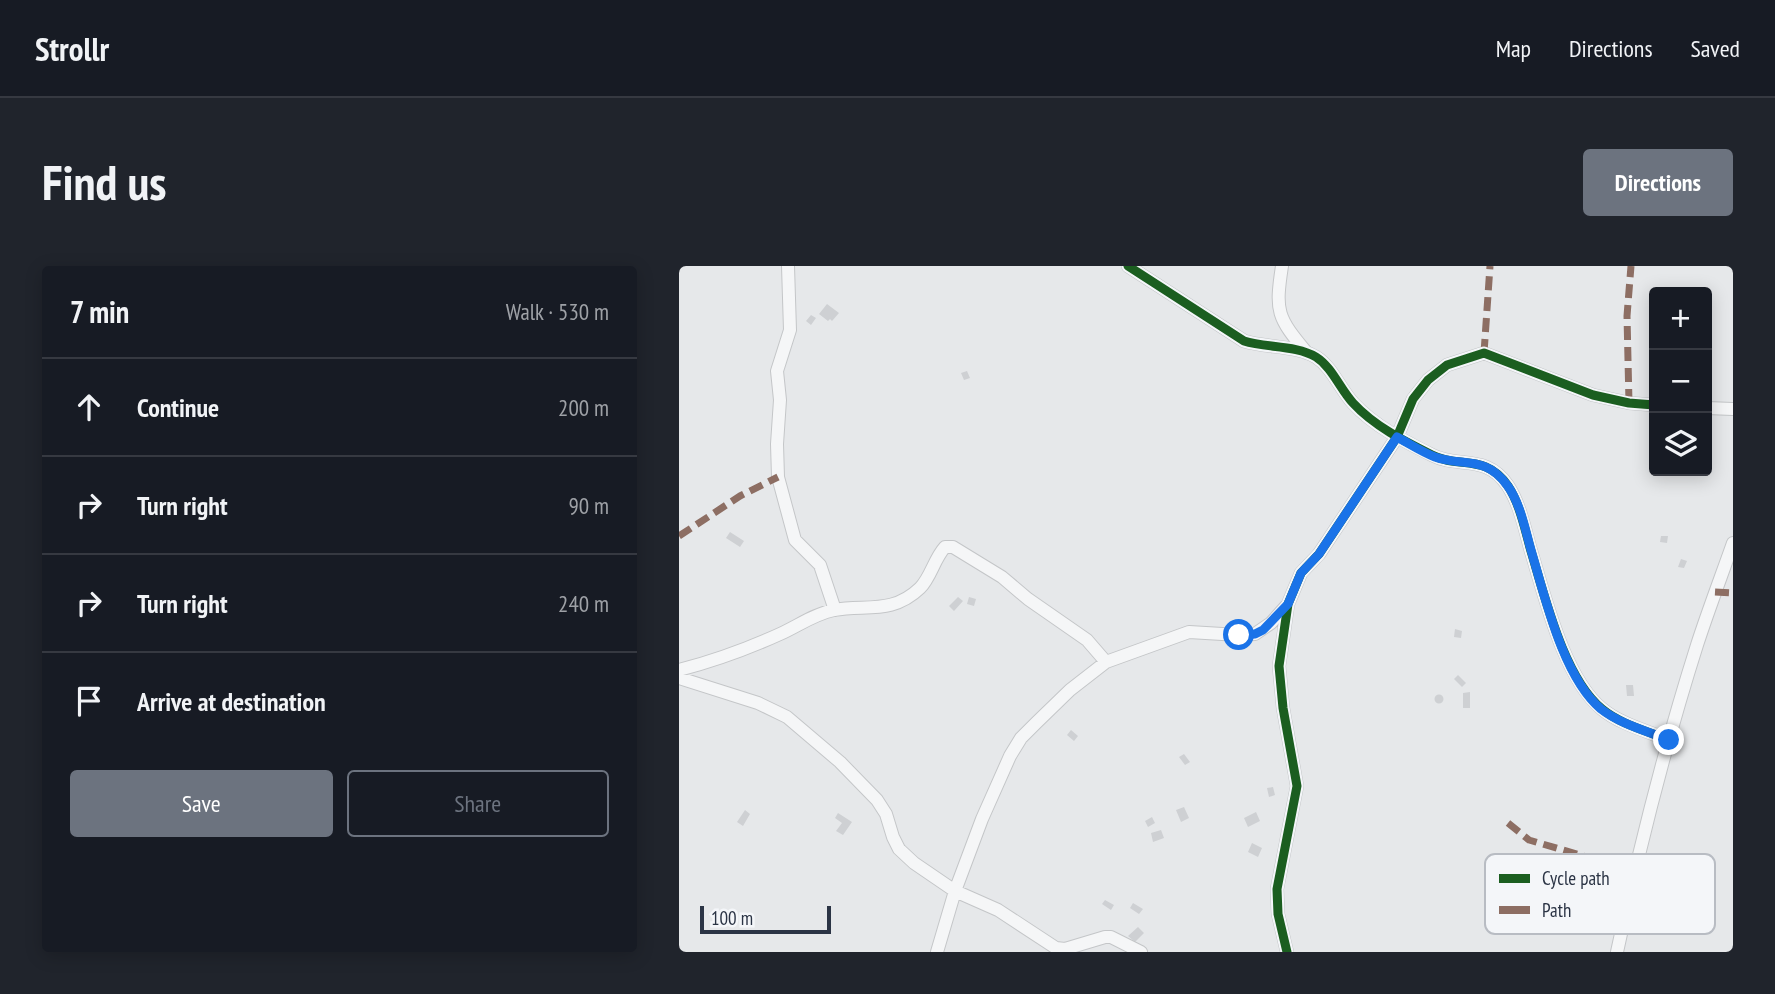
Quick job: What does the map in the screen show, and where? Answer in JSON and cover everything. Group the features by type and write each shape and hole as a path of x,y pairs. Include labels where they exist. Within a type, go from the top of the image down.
{"street":[{"path":"788,266 790,330 777,371 780,400 778,477 795,541 820,565 835,610"},
{"path":"1128,266 1244,341 1318,358 1353,403 1397,437 1436,457 1479,463 1495,473 1508,486 1518,509 1565,654 1583,690 1612,717 1669,740"},
{"path":"1282,266 1278,295 1279,315 1284,326 1307,354"},
{"path":"1287,952 1278,914 1277,889 1297,786 1283,708 1279,666 1288,604 1301,573 1319,554 1397,437 1413,399 1428,380 1447,365 1484,353 1593,395 1649,405"},
{"path":"1712,408 1733,409"},
{"path":"1639,854 1697,645 1733,544"},
{"path":"679,670 746,649 818,615 835,610 878,608 901,600 920,588 939,554 945,548 953,547 1002,577 1028,599 1087,640 1106,662"},
{"path":"937,952 955,891 982,819 1010,756 1021,738 1070,690 1106,662 1189,632 1255,634 1272,623 1288,604"},
{"path":"679,678 758,704 787,717 840,762 877,800 887,814 893,837 907,857 955,891 999,909 1056,948 1065,949 1111,937 1141,952"},
{"path":"1617,952 1621,934"}],"building":[{"path":"827,304 839,313 832,321 819,314"},
{"path":"811,315 816,318 811,325 806,321"},
{"path":"967,371 970,378 964,380 961,373"},
{"path":"730,532 744,541 740,547 726,538"},
{"path":"1661,536 1668,536 1667,543 1660,542"},
{"path":"1681,559 1687,561 1684,568 1678,567"},
{"path":"958,597 963,601 954,611 949,606"},
{"path":"969,597 976,599 974,606 967,604"},
{"path":"1455,629 1462,631 1461,638 1454,637"},
{"path":"1458,675 1466,683 1462,687 1454,679"},
{"path":"1626,685 1633,685 1634,696 1627,696"},
{"path":"1470,692 1470,708 1463,708 1463,693"},
{"path":"1439,695 1443,699 1439,703 1435,699"},
{"path":"1071,730 1078,736 1074,741 1067,735"},
{"path":"1184,754 1190,762 1185,765 1179,757"},
{"path":"1273,787 1275,795 1269,797 1267,788"},
{"path":"1184,807 1189,818 1181,822 1176,810"},
{"path":"745,810 750,814 743,826 737,822"},
{"path":"1256,812 1260,821 1248,827 1244,818"},
{"path":"838,813 852,822 843,835 836,831 842,823 835,818"},
{"path":"1152,817 1155,823 1148,827 1145,821"},
{"path":"1161,830 1164,838 1153,842 1151,833"},
{"path":"1252,843 1262,848 1258,857 1248,852"},
{"path":"1105,900 1114,905 1111,910 1102,904"},
{"path":"1133,903 1143,909 1139,914 1130,908"},
{"path":"1138,927 1144,933 1135,942 1128,936"}],"marked path":[{"path":"1484,353 1490,266"},
{"path":"1629,403 1627,316 1631,266"},
{"path":"679,536 740,496 778,477"},
{"path":"1715,592 1733,593"},
{"path":"1508,823 1529,840 1576,854"}],"cycle path":[{"path":"1128,266 1244,341 1299,350 1316,357 1327,366 1361,411 1400,438 1442,459 1481,465 1500,476 1519,509 1557,636 1577,678 1589,695 1609,714 1669,740"},
{"path":"1287,952 1278,914 1277,889 1297,786 1283,708 1279,666 1288,604 1301,573 1319,554 1397,437 1413,399 1428,380 1447,365 1484,353 1593,395 1649,405"}],"route":[{"path":"1239,635 1255,634 1263,630 1288,604 1301,573 1337,530 1397,437 1436,457 1479,463 1495,473 1508,486 1565,654 1583,690 1612,717 1669,740"}]}
